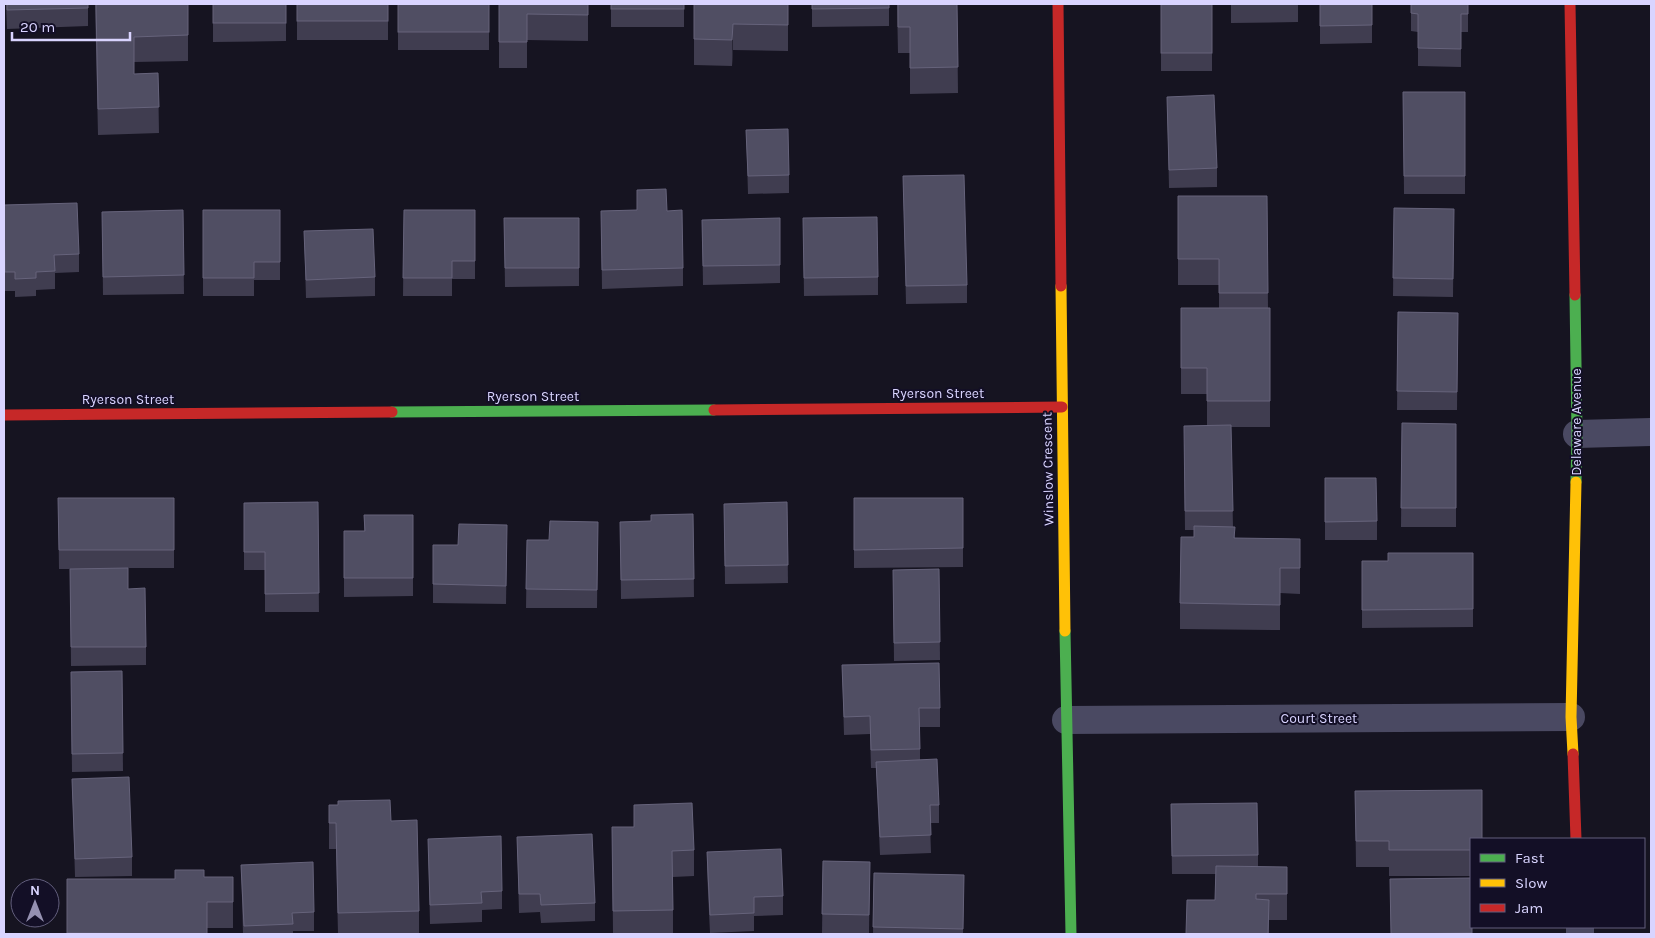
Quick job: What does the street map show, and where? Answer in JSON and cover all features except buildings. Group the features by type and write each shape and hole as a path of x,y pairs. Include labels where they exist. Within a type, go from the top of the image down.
{"street":[{"name":"Winslow Crescent","path":"1058,4 1066,720 1071,934"},
{"name":"Delaware Avenue","path":"1570,4 1577,434 1571,717 1576,838"},
{"name":"Ryerson Street","path":"4,415 1062,407"},
{"path":"1577,434 1651,432"},
{"name":"Court Street","path":"1066,720 1571,717"}],"traffic: fast":[{"path":"1575,295 1576,482"},
{"path":"392,412 714,410"},
{"path":"1065,631 1071,934"}],"traffic: slow":[{"path":"1061,286 1065,631"},
{"path":"1573,754 1571,717 1576,482"}],"traffic: jam":[{"path":"1058,4 1061,286"},
{"path":"1570,4 1575,295"},
{"path":"714,410 1062,407"},
{"path":"4,415 392,412"},
{"path":"1573,754 1576,838"}]}
